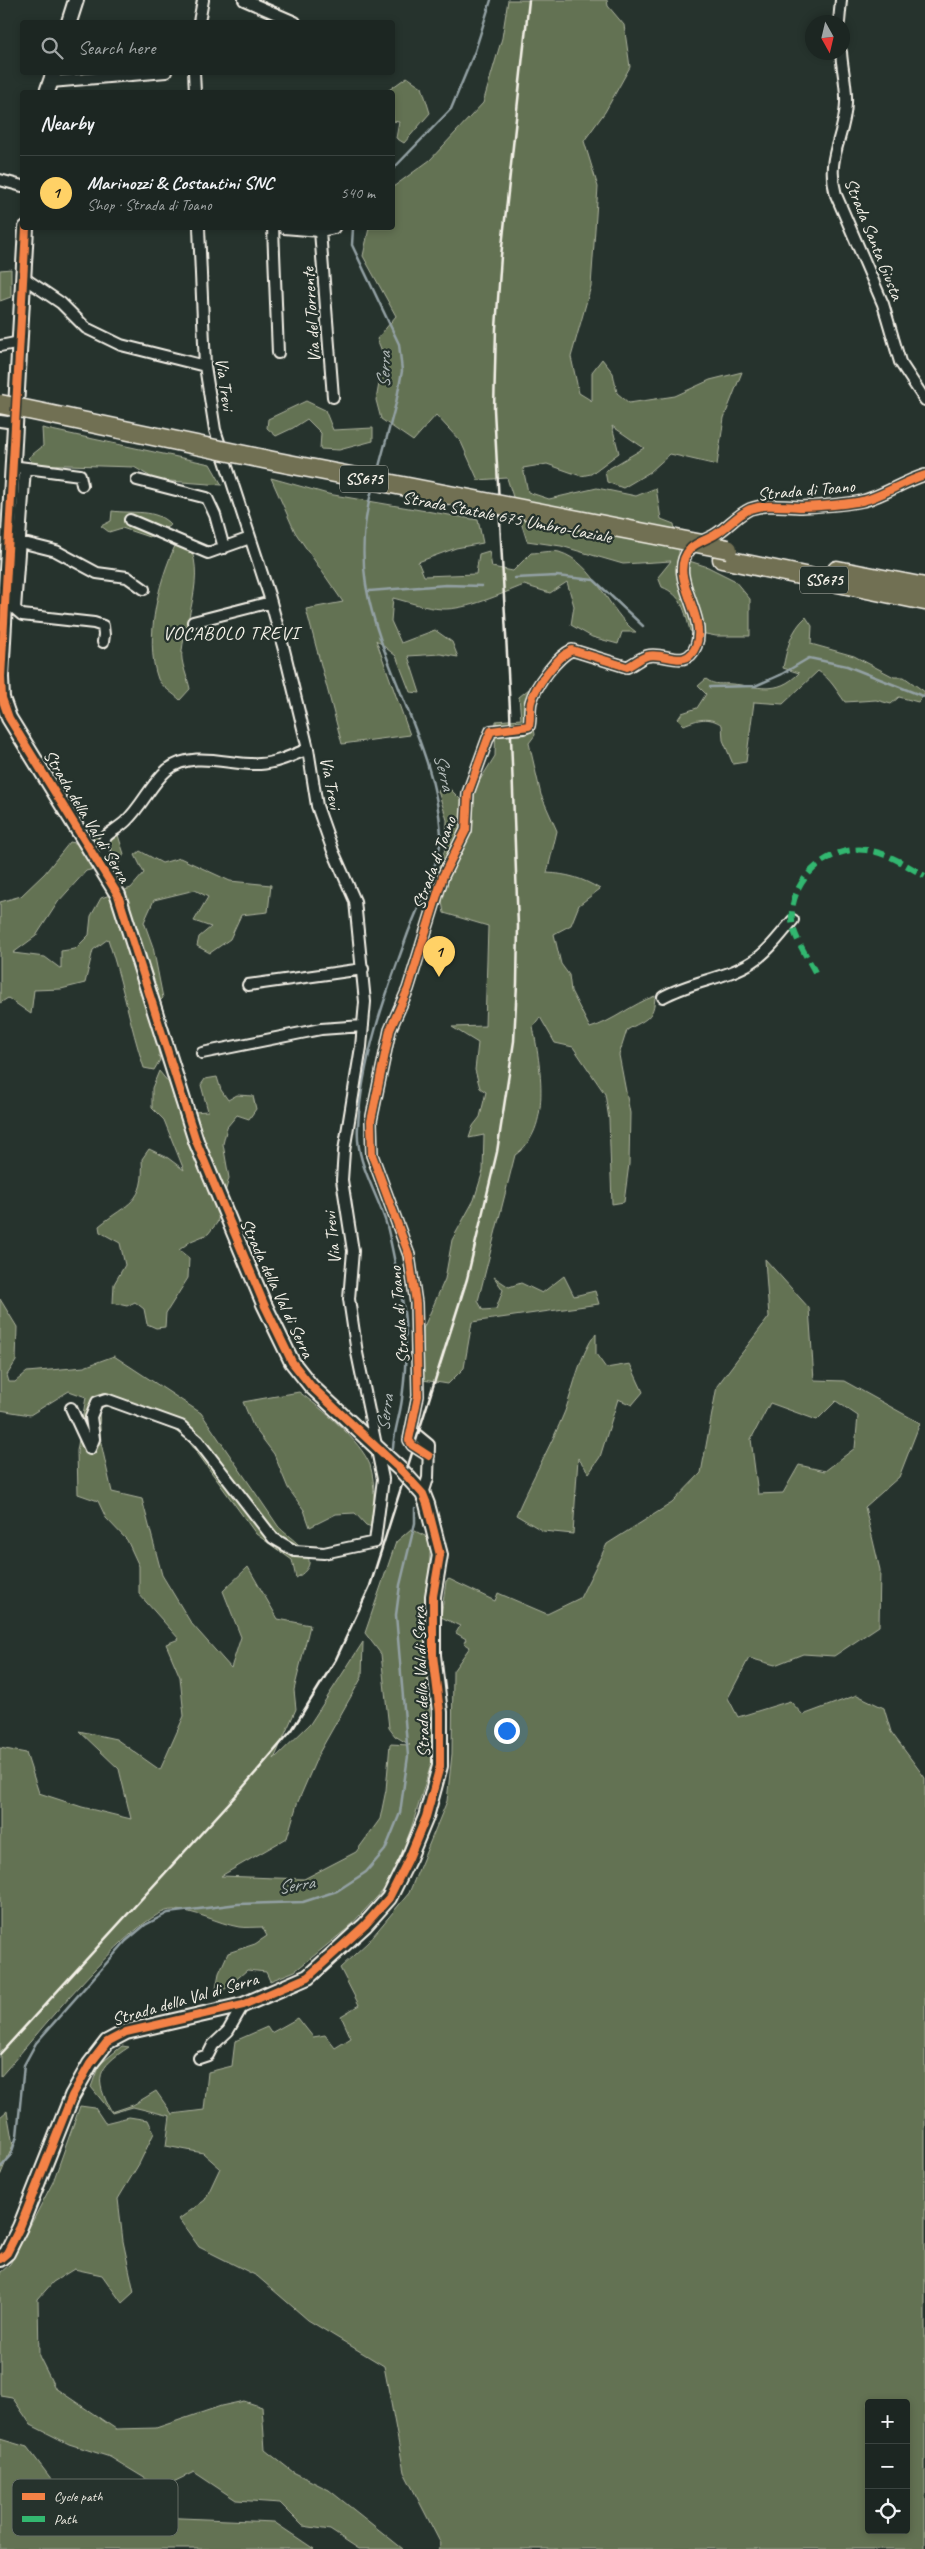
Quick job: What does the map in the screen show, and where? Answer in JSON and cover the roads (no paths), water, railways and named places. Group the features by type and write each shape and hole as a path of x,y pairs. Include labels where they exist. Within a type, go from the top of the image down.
{"highway":[{"name":"Strada Statale 675 Umbro-Laziale","path":"0,404 725,554 925,600"},
{"name":"Strada Statale 675 Umbro-Laziale","path":"0,415 267,470 725,554 925,587"}],"street":[{"path":"70,20 76,0"},
{"path":"199,20 202,0"},
{"path":"244,0 290,20"},
{"path":"840,15 841,0"},
{"name":"Strada Santa Giusta","path":"842,60 846,102 832,160 832,180 836,195 883,304 900,362 925,400"},
{"path":"51,82 132,75"},
{"path":"194,75 194,90"},
{"path":"0,180 20,185"},
{"name":"Strada della Val di Serra","path":"26,230 15,423 19,467 20,542 15,609 22,615 94,623 103,626 103,642"},
{"name":"Via Trevi","path":"199,230 205,366 215,430 271,602 308,749 317,806 332,851 355,900 365,1002 342,1180 353,1252 349,1299 357,1353 378,1446"},
{"name":"Via del Torrente","path":"273,230 278,353"},
{"path":"308,230 325,230"},
{"name":"Via del Torrente","path":"320,231 333,397"},
{"path":"24,278 60,303 86,328 94,332 121,345 205,366"},
{"path":"0,346 20,342"},
{"path":"0,421 15,423"},
{"path":"19,467 80,475 82,485"},
{"name":"Strada della Val di Serra","path":"0,2259 7,2253 20,2227 72,2096 90,2064 107,2042 126,2032 243,2005 308,1976 365,1925 388,1898 410,1858 426,1817 440,1766 440,1712 432,1655 433,1596 440,1555 423,1494 378,1446 312,1386 292,1362 264,1304 196,1141 118,895 9,718 2,698 1,676 19,467"},
{"name":"Strada di Toano","path":"423,1494 428,1478 429,1445 427,1441 412,1431 418,1396 416,1304 409,1254 372,1155 371,1121 390,1030 408,989 444,876 466,830 468,793 488,738 491,732 528,726 531,702 535,694 558,658 572,650 627,667 645,656 657,654 681,660 688,659 696,646 697,633 695,614 684,579 682,566 684,556 692,546 711,538 748,510 764,505 802,507 864,501 925,475"},
{"path":"137,480 207,498 215,515 224,548"},
{"path":"130,520 208,553 250,538"},
{"path":"20,542 56,551 97,573 127,577 144,589"},
{"path":"193,622 271,602"},
{"path":"102,869 107,858 102,845 104,837 126,822 167,770 194,759 262,764 308,749"},
{"path":"662,997 674,990 738,970 754,961 793,920"},
{"path":"248,985 363,969"},
{"path":"202,1053 321,1029 363,1026"},
{"path":"72,1408 90,1449 94,1439 91,1417 97,1402 106,1399 181,1426 198,1441 273,1538 295,1551 324,1553 375,1542 383,1479 378,1446"},
{"path":"200,2058 208,2055 213,2045 228,2031 243,2005"}],"waterway":[{"name":"Serra","path":"395,167 451,109 475,51 491,0"},
{"name":"Serra","path":"353,230 352,245 399,344 402,371 396,403 377,474"},
{"name":"Serra","path":"373,486 367,510 364,535 366,585 373,617 383,647 419,738 429,769 437,801 441,834 438,856 399,957 376,1028 364,1076 358,1126 358,1139 363,1165 387,1226 404,1311 406,1336 405,1375 393,1448"},
{"path":"515,578 556,576 594,580 643,626"},
{"path":"369,591 446,585 482,586"},
{"path":"710,687 755,686 782,674 809,658 847,666 925,697"},
{"name":"Serra","path":"0,2168 10,2157 17,2136 24,2065 36,2043 126,1941 145,1925 168,1913 238,1904 303,1902 337,1891 366,1872 385,1850 400,1813 408,1756 396,1615 400,1585 415,1523 415,1508"}],"railway":[{"path":"0,2054 239,1792 292,1730 336,1659 370,1586 467,1279 497,1152 514,1041 517,984 518,926 510,710 494,409 496,328 501,256 529,0"}],"place":[{"name":"Marinozzi & Costantini SNC","path":"439,977"}],"district":[{"name":"VOCABOLO TREVI","path":"231,633"}]}
